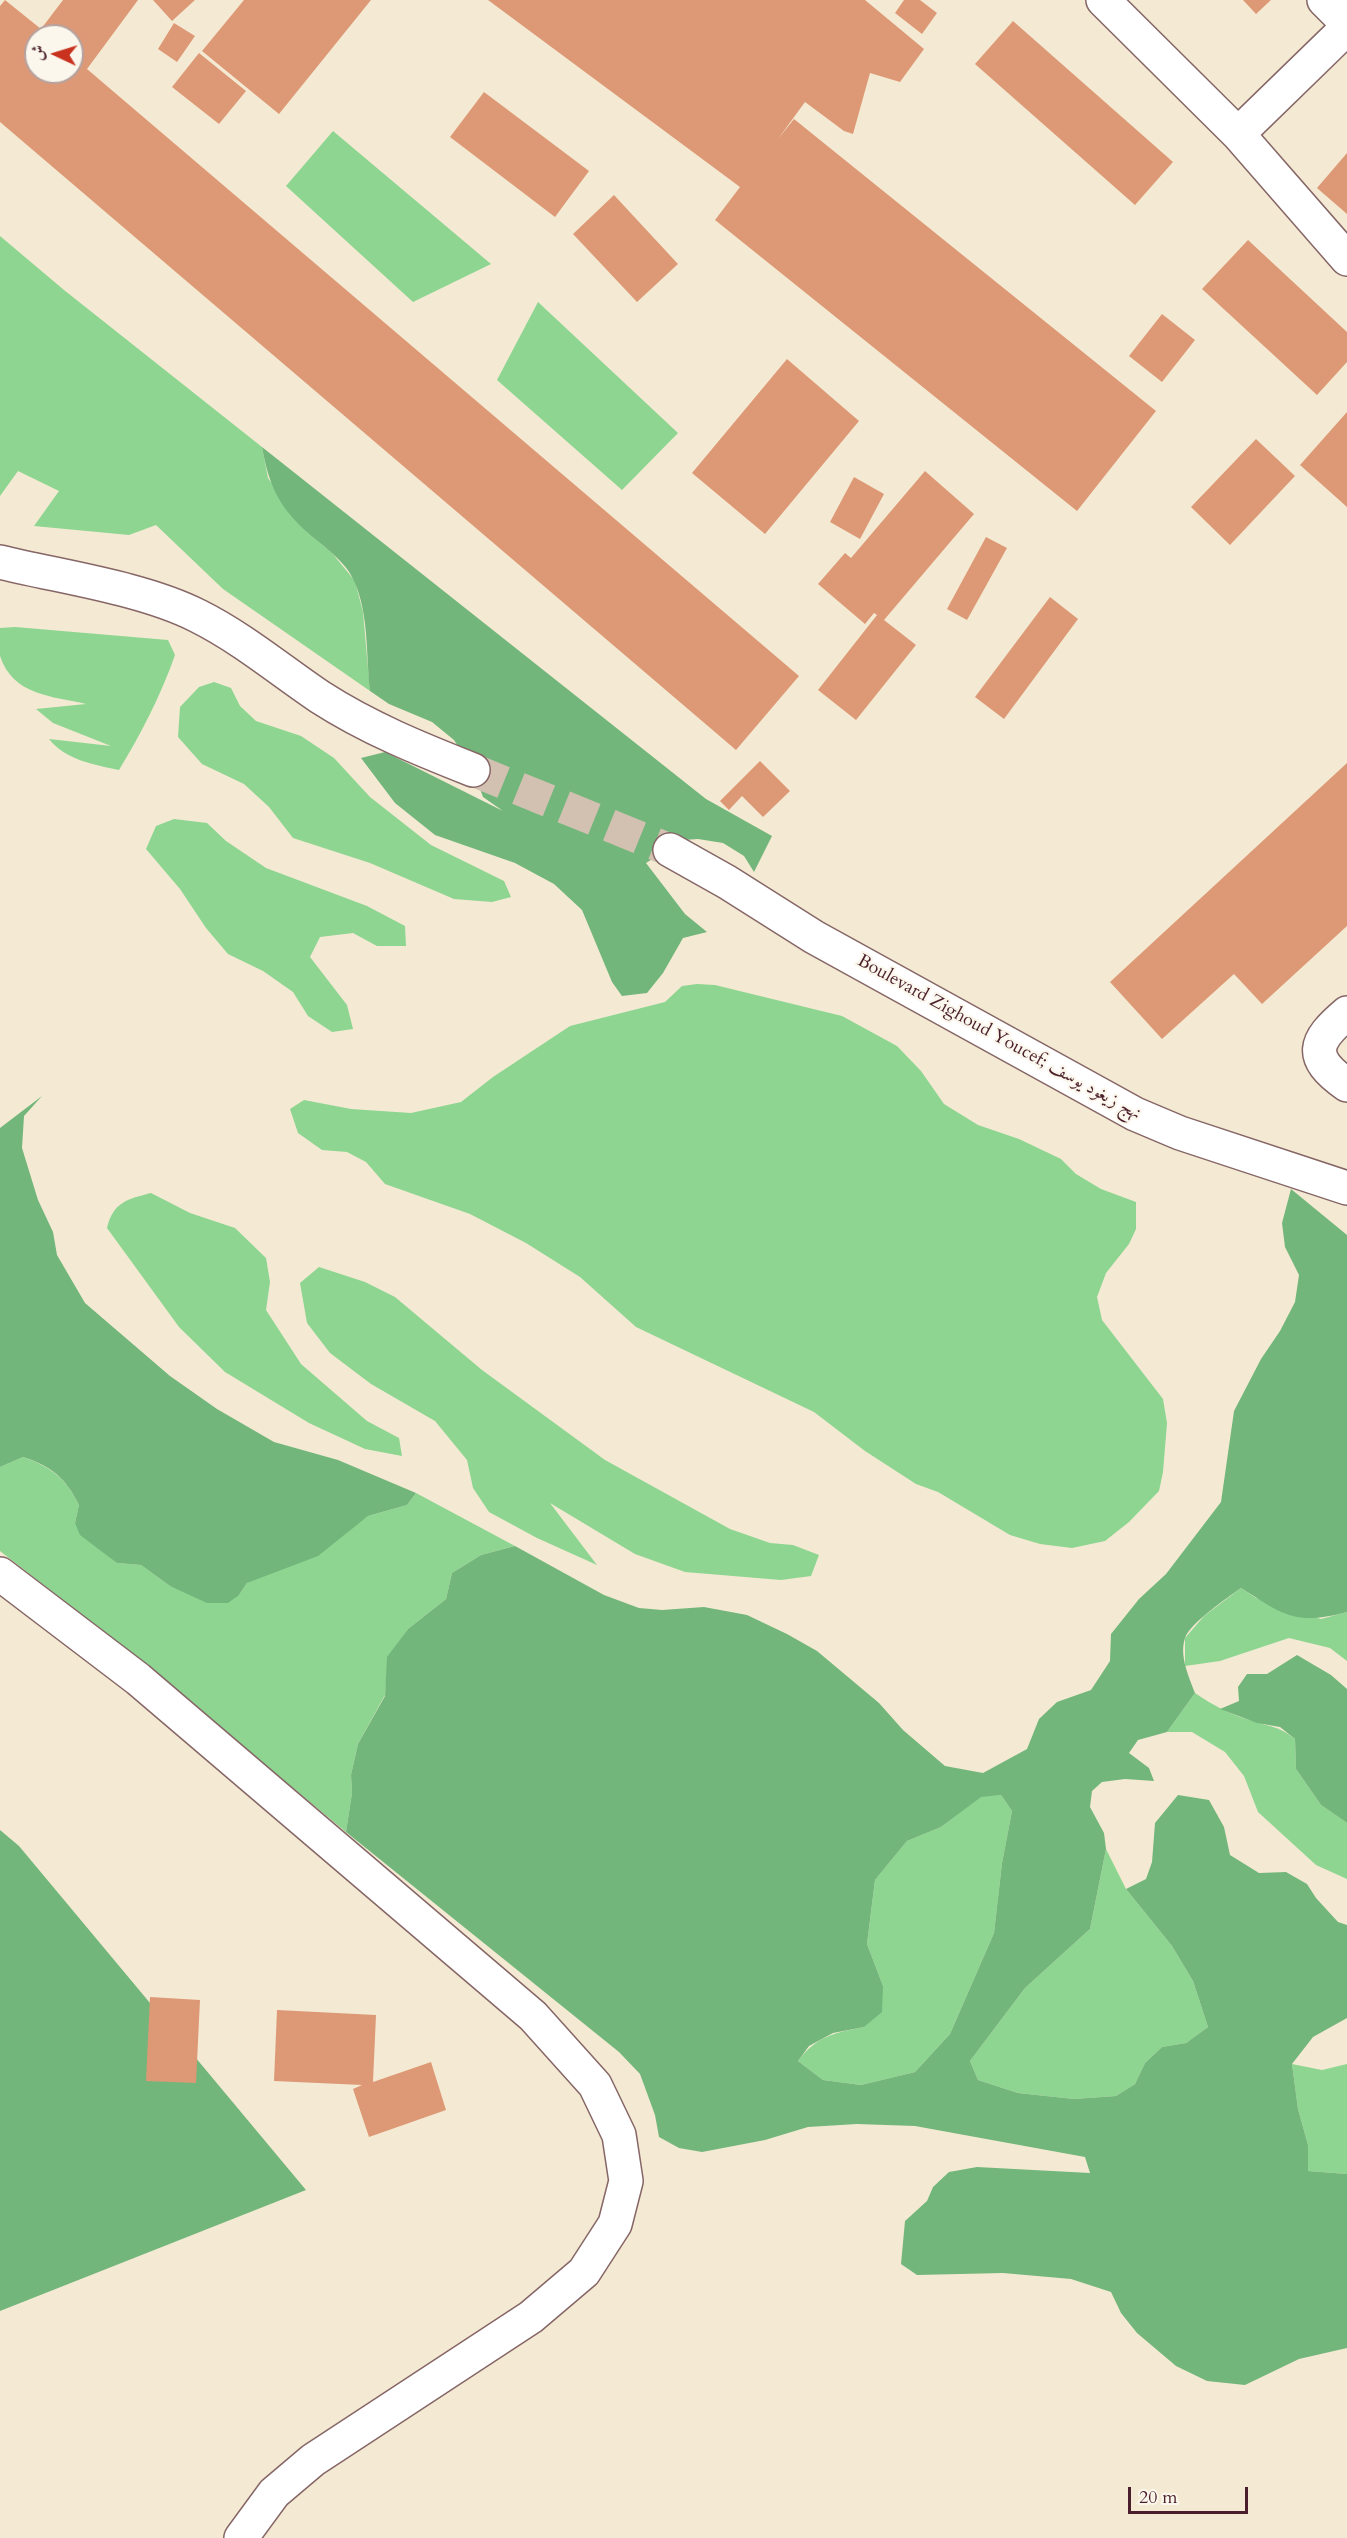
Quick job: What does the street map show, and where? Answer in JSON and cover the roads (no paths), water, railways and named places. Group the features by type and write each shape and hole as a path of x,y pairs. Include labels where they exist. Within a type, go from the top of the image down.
{"street":[{"path":"1103,0 1238,134 1347,259"},
{"path":"1324,0 1347,23"},
{"path":"1238,134 1347,28"},
{"path":"0,562 151,598 197,615 229,633 322,698 387,735 473,770"},
{"name":"Boulevard Zighoud Youcef; نهج زيغود يوسف","path":"670,850 727,882 814,937 1135,1114 1180,1133 1347,1188"},
{"path":"1347,1013 1322,1038 1319,1052 1323,1063 1347,1085"},
{"path":"0,1574 138,1679 533,2016 595,2085 620,2135 626,2181 615,2224 584,2272 531,2317 313,2460 274,2493 241,2538"}],"tunnel":[{"path":"473,770 670,850"}]}
